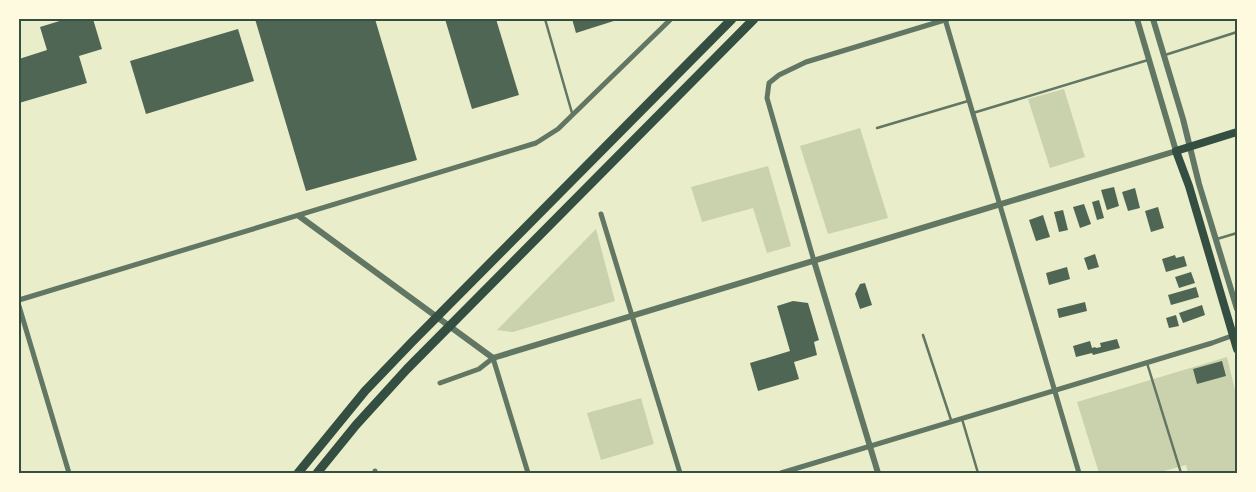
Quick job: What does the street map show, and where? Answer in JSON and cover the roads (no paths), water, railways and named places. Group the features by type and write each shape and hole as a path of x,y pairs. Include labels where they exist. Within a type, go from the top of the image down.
{"highway":[{"path":"297,473 365,391 732,19"},
{"path":"317,473 368,411 425,350 754,19"}],"main road":[{"path":"1237,132 1176,151 1235,335 1237,349"}],"street":[{"path":"19,300 536,143 558,130 671,19"},
{"path":"878,473 814,261 767,98 767,90 772,80 806,62 946,19 968,101 1079,473"},
{"path":"440,383 479,369 493,358 1176,151 1137,19"},
{"path":"1153,19 1237,309"},
{"path":"602,214 680,473"},
{"path":"299,216 493,358 528,473"},
{"path":"19,306 69,473"},
{"path":"781,473 1235,335"}],"lane":[{"path":"545,19 573,115"},
{"path":"1164,55 1237,32"},
{"path":"972,114 1148,60"},
{"path":"878,128 968,101"},
{"path":"1216,239 1237,232"},
{"path":"923,335 952,422"},
{"path":"1147,363 1181,473"},
{"path":"962,419 978,473"}]}
